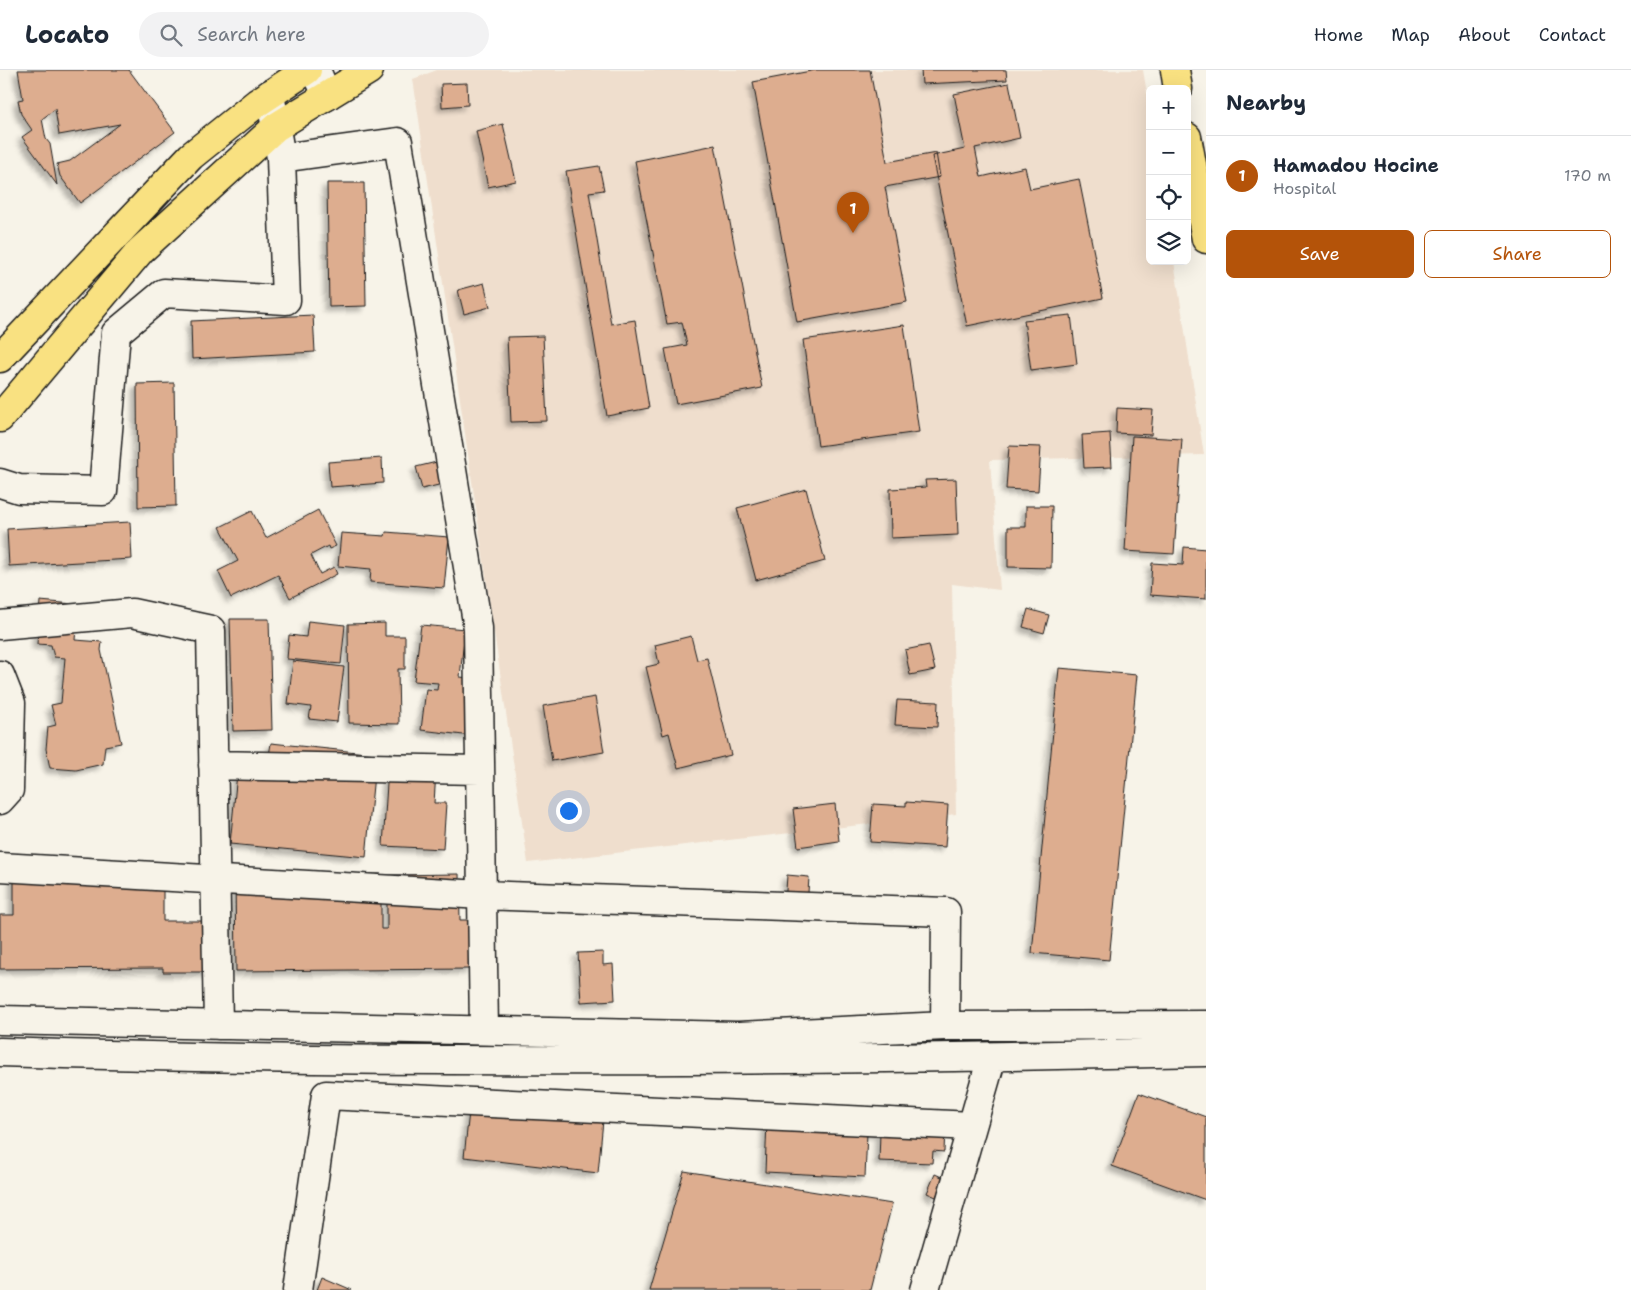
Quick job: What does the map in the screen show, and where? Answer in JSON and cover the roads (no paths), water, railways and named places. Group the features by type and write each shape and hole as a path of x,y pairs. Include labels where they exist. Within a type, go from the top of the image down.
{"main road":[{"path":"0,358 191,156 270,94 307,70"},
{"path":"0,418 141,250 276,127 369,70"},
{"path":"1175,70 1177,85"},
{"path":"1191,158 1206,239"}],"street":[{"path":"316,70 327,96"},
{"path":"0,483 19,489 103,491 116,333 164,292 286,300 281,158 270,94"},
{"path":"281,158 398,142 478,628 484,1030"},
{"path":"0,625 132,613 210,630 218,1025"},
{"path":"0,675 11,703 9,790 0,800"},
{"path":"213,765 480,770"},
{"path":"0,867 482,895 946,912 945,1026"},
{"path":"0,1020 738,1036 945,1026 1206,1025"},
{"path":"0,1052 330,1059 992,1057 1206,1052"},
{"path":"925,1290 992,1057"},
{"path":"298,1290 330,1059"},
{"path":"326,1095 972,1126"}],"place":[{"name":"Hamadou Hocine","path":"853,233"}]}
